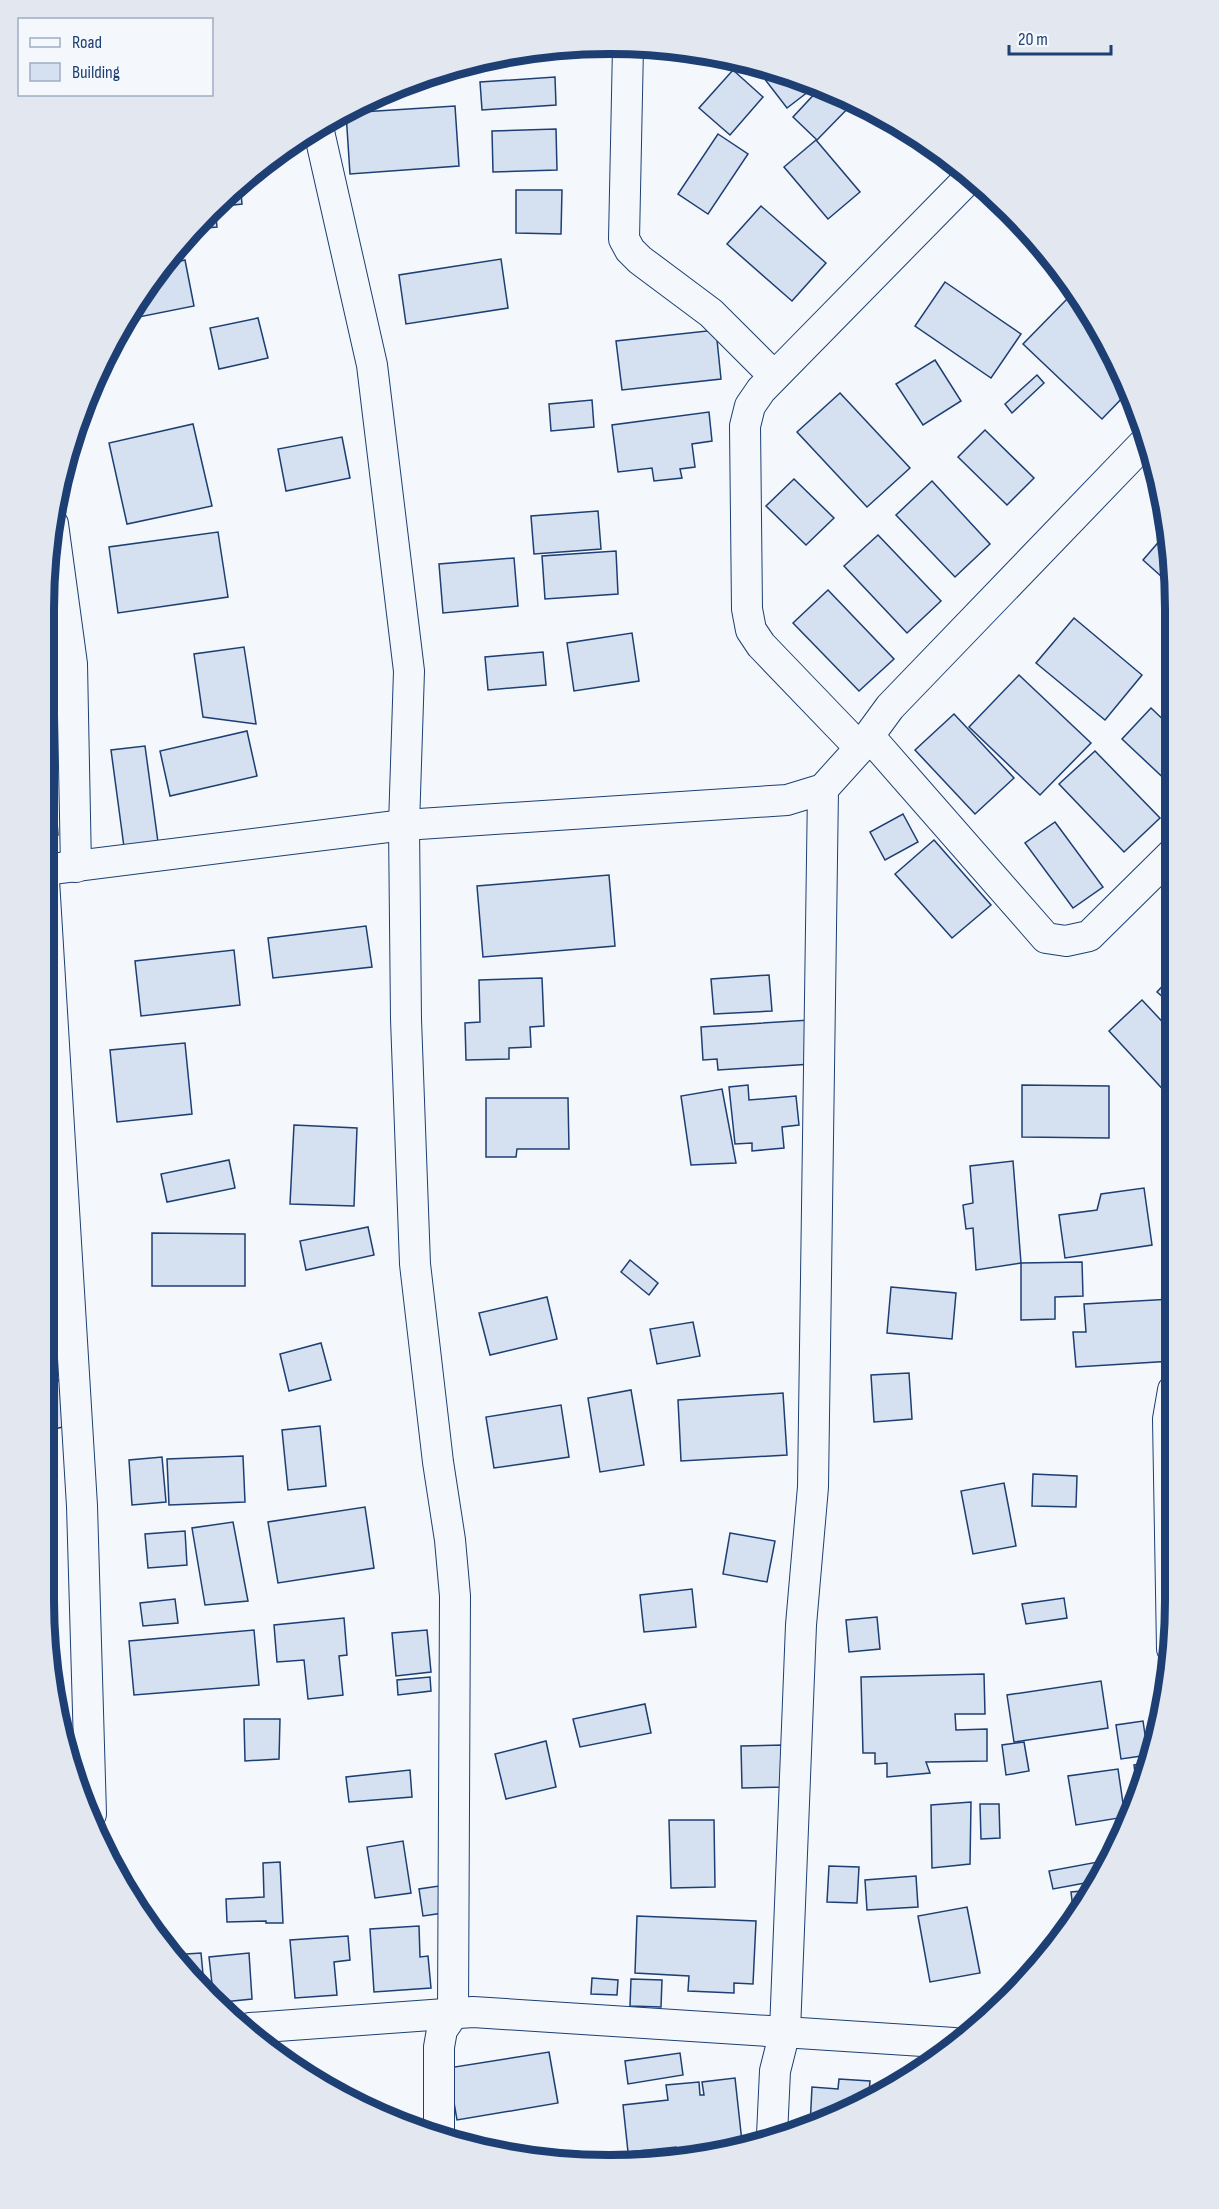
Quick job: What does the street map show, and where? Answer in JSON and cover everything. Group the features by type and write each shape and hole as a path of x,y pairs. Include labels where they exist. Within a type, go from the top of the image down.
{"street":[{"path":"628,54 624,239 630,250 640,260 711,313 774,376"},
{"path":"320,136 372,365 409,672 404,825 406,1018 415,1264 455,1596 453,2014 442,2030 439,2047 439,2128"},
{"path":"965,183 774,376 750,406 745,426 747,609 751,630 760,645 864,742 1046,938 1066,941 1089,936 1165,861"},
{"path":"54,869 404,825 787,800 823,789 864,742 890,707 1141,448"},
{"path":"57,554 72,664 76,867"},
{"path":"772,2131 775,2071 785,2031 801,1625 813,1487 823,789"},
{"path":"54,1045 82,1506 91,1798"},
{"path":"256,2028 473,2012 945,2042"}],"building":[{"path":"733,70 763,97 730,135 699,108"},
{"path":"762,76 809,91 787,108"},
{"path":"555,77 556,105 482,110 480,82"},
{"path":"815,93 848,108 817,140 793,117"},
{"path":"455,106 459,166 350,174 346,120 362,112"},
{"path":"556,129 557,170 493,172 492,131"},
{"path":"718,134 748,154 708,214 678,194"},
{"path":"816,140 860,192 828,219 784,167"},
{"path":"516,190 562,190 561,234 516,233"},
{"path":"241,194 242,204 229,205"},
{"path":"761,206 826,263 792,301 727,244"},
{"path":"216,218 217,227 207,228"},
{"path":"501,259 508,308 406,324 399,275"},
{"path":"185,260 194,306 137,317 169,271 176,262"},
{"path":"945,282 1021,334 991,378 915,326"},
{"path":"1068,298 1091,332 1123,397 1102,419 1023,344"},
{"path":"258,318 268,358 219,369 210,328"},
{"path":"716,330 721,379 622,390 616,341"},
{"path":"935,360 961,401 923,425 896,384"},
{"path":"1037,375 1044,383 1012,413 1005,404"},
{"path":"840,393 910,468 867,507 797,432"},
{"path":"592,400 594,427 551,431 549,404"},
{"path":"709,412 712,441 692,444 695,467 680,469 682,478 654,481 652,468 618,472 612,425"},
{"path":"193,424 212,506 127,524 109,443"},
{"path":"985,430 1034,478 1007,505 958,457"},
{"path":"342,437 350,478 286,491 278,449"},
{"path":"794,479 834,518 806,545 766,506"},
{"path":"932,481 990,544 955,577 896,515"},
{"path":"598,511 601,549 534,554 531,516"},
{"path":"218,532 228,597 118,613 109,547"},
{"path":"878,535 941,601 907,633 844,566"},
{"path":"1160,540 1164,579 1143,560"},
{"path":"616,551 618,594 545,599 542,556"},
{"path":"514,558 518,606 443,613 439,564"},
{"path":"828,590 894,659 859,691 793,623"},
{"path":"1074,618 1142,675 1105,720 1036,663"},
{"path":"632,633 639,681 574,691 567,643"},
{"path":"244,647 256,724 203,717 194,654"},
{"path":"54,648 60,648 59,736 54,736"},
{"path":"543,652 546,685 488,690 485,657"},
{"path":"1019,675 1091,743 1040,795 969,727"},
{"path":"1151,708 1165,721 1165,779 1122,739"},
{"path":"954,714 1014,778 975,814 915,750"},
{"path":"247,731 257,776 170,796 160,751"},
{"path":"145,746 158,842 124,847 111,750"},
{"path":"1095,751 1160,818 1124,852 1059,784"},
{"path":"54,782 58,835 54,835"},
{"path":"903,814 918,842 885,860 870,832"},
{"path":"1055,822 1103,887 1073,908 1025,843"},
{"path":"934,840 991,905 952,938 895,874"},
{"path":"609,875 615,946 483,957 477,886"},
{"path":"366,926 372,967 273,978 268,938"},
{"path":"234,950 240,1005 141,1016 135,961"},
{"path":"769,975 772,1011 714,1014 711,979"},
{"path":"542,978 544,1026 530,1027 531,1047 509,1048 509,1059 466,1060 465,1023 480,1022 479,980"},
{"path":"1165,983 1165,999 1157,992"},
{"path":"1142,1000 1165,1025 1165,1092 1109,1031"},
{"path":"810,1020 812,1064 718,1070 717,1059 703,1060 701,1027"},
{"path":"185,1043 192,1114 117,1122 110,1050"},
{"path":"748,1085 749,1100 796,1096 799,1125 782,1127 784,1148 752,1151 752,1143 735,1144 729,1087"},
{"path":"1022,1085 1109,1086 1109,1138 1022,1137"},
{"path":"722,1089 736,1163 691,1165 681,1096"},
{"path":"486,1098 568,1098 569,1149 517,1149 516,1157 486,1157"},
{"path":"294,1125 357,1128 354,1206 290,1204"},
{"path":"229,1160 235,1188 167,1202 161,1174"},
{"path":"1013,1161 1021,1263 976,1270 973,1228 966,1229 963,1205 973,1203 970,1166"},
{"path":"64,1175 66,1204 54,1205 54,1176"},
{"path":"1144,1188 1152,1245 1065,1258 1059,1215 1097,1210 1101,1194"},
{"path":"368,1227 374,1255 306,1270 300,1241"},
{"path":"152,1233 245,1234 245,1286 152,1286"},
{"path":"630,1260 658,1283 649,1295 621,1272"},
{"path":"1082,1262 1083,1296 1055,1297 1055,1319 1021,1320 1021,1263"},
{"path":"891,1287 956,1293 952,1339 887,1333"},
{"path":"547,1297 557,1339 490,1355 479,1313"},
{"path":"1165,1299 1165,1361 1076,1367 1073,1332 1086,1332 1084,1304"},
{"path":"693,1322 700,1356 657,1364 650,1329"},
{"path":"321,1343 331,1380 289,1391 280,1354"},
{"path":"909,1373 912,1419 874,1422 871,1375"},
{"path":"59,1380 70,1425 54,1429 54,1381"},
{"path":"631,1390 644,1465 600,1472 588,1398"},
{"path":"783,1393 787,1455 681,1461 678,1400"},
{"path":"561,1405 569,1457 494,1468 486,1417"},
{"path":"320,1426 326,1486 288,1490 282,1430"},
{"path":"243,1456 245,1502 169,1505 167,1459"},
{"path":"162,1457 166,1502 132,1505 129,1460"},
{"path":"1033,1474 1077,1476 1076,1507 1032,1506"},
{"path":"1004,1483 1016,1546 973,1554 961,1491"},
{"path":"365,1507 374,1568 278,1583 268,1522"},
{"path":"233,1522 248,1601 205,1605 192,1528"},
{"path":"185,1531 187,1565 148,1568 145,1534"},
{"path":"730,1533 775,1541 767,1582 723,1574"},
{"path":"692,1589 696,1627 644,1632 640,1595"},
{"path":"1064,1598 1067,1618 1026,1624 1022,1604"},
{"path":"175,1599 178,1623 143,1626 140,1603"},
{"path":"877,1617 880,1649 849,1652 846,1620"},
{"path":"344,1618 347,1655 339,1656 343,1695 308,1699 304,1660 277,1662 274,1625"},
{"path":"254,1630 259,1685 134,1695 129,1641"},
{"path":"427,1630 431,1672 396,1676 392,1633"},
{"path":"984,1674 985,1714 955,1714 956,1730 987,1729 987,1761 926,1762 930,1773 887,1777 887,1763 875,1764 875,1753 863,1753 861,1677"},
{"path":"430,1677 431,1691 398,1695 397,1680"},
{"path":"1101,1681 1108,1728 1014,1742 1007,1695"},
{"path":"645,1704 651,1733 580,1747 573,1719"},
{"path":"244,1719 280,1719 279,1759 245,1761"},
{"path":"1143,1721 1146,1742 1142,1756 1121,1759 1116,1725"},
{"path":"546,1741 556,1787 506,1799 495,1754"},
{"path":"1024,1742 1029,1771 1006,1775 1002,1745"},
{"path":"784,1745 785,1787 742,1788 741,1746"},
{"path":"1140,1764 1136,1779 1134,1765"},
{"path":"1118,1769 1124,1810 1120,1818 1076,1825 1068,1776"},
{"path":"410,1770 412,1797 349,1802 346,1777"},
{"path":"971,1802 970,1864 932,1868 931,1805"},
{"path":"980,1804 999,1804 1000,1838 981,1839"},
{"path":"669,1820 714,1820 715,1887 671,1888"},
{"path":"403,1841 411,1893 375,1898 367,1847"},
{"path":"280,1862 283,1923 227,1922 226,1899 264,1897 263,1863"},
{"path":"1099,1862 1087,1883 1053,1889 1049,1871"},
{"path":"829,1866 859,1867 857,1903 827,1902"},
{"path":"916,1876 918,1907 867,1910 865,1880"},
{"path":"439,1886 443,1913 423,1916 419,1889"},
{"path":"1082,1891 1073,1906 1071,1892"},
{"path":"967,1907 980,1973 930,1982 918,1916"},
{"path":"637,1916 756,1921 753,1984 734,1983 734,1993 688,1991 689,1976 635,1973"},
{"path":"419,1926 420,1957 428,1956 431,1988 374,1992 370,1929"},
{"path":"348,1936 350,1960 334,1962 337,1995 295,1998 290,1940"},
{"path":"201,1953 203,1978 192,1966 182,1954"},
{"path":"249,1953 252,1999 227,2002 217,1992 212,1987 209,1957"},
{"path":"592,1978 618,1980 617,1995 591,1994"},
{"path":"631,1979 662,1980 661,2007 630,2006"},
{"path":"549,2052 558,2103 457,2120 448,2068"},
{"path":"680,2053 683,2075 628,2084 625,2061"},
{"path":"735,2078 742,2139 682,2150 676,2151 676,2147 628,2152 623,2105 668,2100 666,2085 699,2082 700,2095 704,2095 702,2082"},
{"path":"839,2079 870,2081 869,2090 810,2117 812,2087 838,2089"}]}
